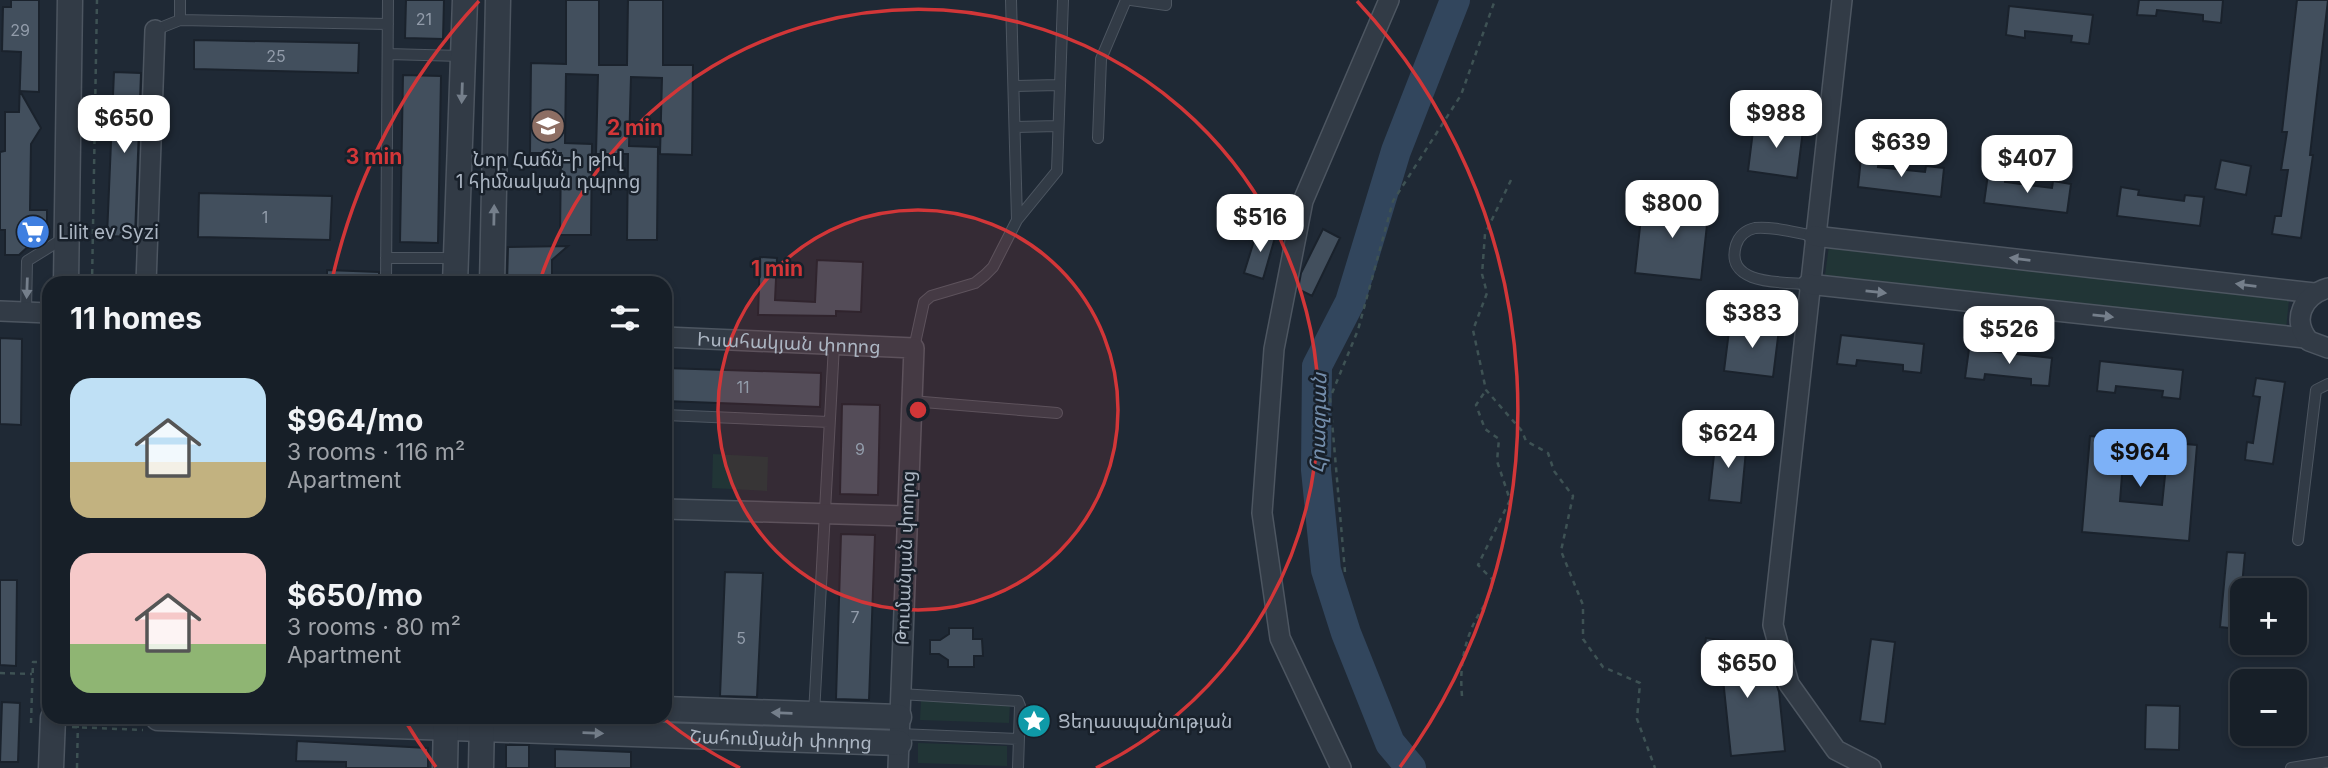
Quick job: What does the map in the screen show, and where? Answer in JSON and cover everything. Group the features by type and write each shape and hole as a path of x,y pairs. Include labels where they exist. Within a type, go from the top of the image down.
{"street":[{"path":"66,276 70,0"},
{"path":"455,276 465,0"},
{"path":"492,276 498,0"},
{"path":"1341,768 1280,638 1262,513 1274,349 1303,201 1389,0"},
{"path":"1842,0 1808,284 1773,625 1789,684 1836,750 1871,768"},
{"path":"146,276 155,30"},
{"path":"1814,236 2323,288"},
{"path":"1808,284 2305,338 2328,348"},
{"path":"2305,338 2300,324 2301,311 2323,288"},
{"path":"0,311 42,313"},
{"name":"Իսահակյան փողոց","path":"672,337 914,348"},
{"name":"Թումանյան փողոց","path":"898,768 914,348"},
{"path":"672,509 906,516"},
{"name":"Շահումյանի փողոց","path":"672,709 814,714 899,722"},
{"name":"Շահումյանի փողոց","path":"672,723 899,722"},
{"path":"42,724 51,768"},
{"path":"445,768 446,724"},
{"path":"481,768 482,724"}],"lane":[{"path":"180,0 180,20"},
{"path":"386,276 388,0"},
{"path":"1011,0 1017,220"},
{"path":"914,348 924,302 931,296 975,283 985,275 993,267 1017,220 1057,172 1063,0"},
{"path":"1098,138 1101,59 1128,0 1166,5 1166,0"},
{"path":"155,30 180,20 388,24"},
{"path":"388,54 463,56"},
{"path":"1014,86 1058,85"},
{"path":"1016,127 1057,126"},
{"path":"1808,284 1753,279 1740,270 1735,253 1741,236 1752,229 1814,236"},
{"path":"26,312 27,261 67,236"},
{"path":"386,258 456,258"},
{"path":"814,714 834,345"},
{"path":"2298,540 2316,390 2323,384 2328,384"},
{"path":"910,401 1057,413"},
{"path":"672,415 829,422"},
{"path":"899,722 1012,699 1020,706 1018,768"},
{"path":"899,722 1019,739"},
{"path":"2291,768 2328,762"}],"path":[{"path":"92,276 97,0"},
{"path":"1345,572 1330,398 1358,330 1393,201 1461,95 1495,0"},
{"path":"1511,180 1485,234 1482,274 1487,293 1473,330 1486,390 1522,431 1526,441 1548,453 1554,471 1573,496 1561,551 1583,605 1583,639 1604,667 1640,683 1637,719 1655,768"},
{"path":"1462,696 1460,670 1471,629 1492,593 1492,579 1478,565 1510,500 1497,461 1499,439 1485,429 1476,405 1486,390"},
{"path":"42,662 33,662 32,674 42,722"},
{"path":"0,673 32,674"},
{"path":"77,768 78,724"}],"green space":[{"path":"1829,246 2289,300 2286,329 1825,275"},
{"path":"713,454 768,457 767,491 712,488"},
{"path":"921,700 1010,703 1009,723 920,720"},
{"path":"918,743 1007,746 1007,766 918,763"}],"building":[{"path":"11,0 39,0 39,92 20,91 41,128 31,144 30,210 47,210 47,229 19,255 5,255 5,230 0,230 0,152 5,151 5,112 19,112 21,52 2,51 3,7 11,7"},
{"path":"406,0 444,0 443,39 405,38"},
{"name":"Նոր Հաճն-ի թիվ 1 հիմնական դպրոց","path":"566,0 599,0 599,65 627,65 628,0 663,0 663,65 693,65 692,155 660,154 662,78 631,77 629,146 658,147 657,240 627,240 628,154 596,154 598,75 566,74 565,143 592,144 591,235 560,235 561,153 530,153 531,63 566,64"},
{"path":"2139,0 2223,0 2221,23 2203,21 2203,15 2157,10 2156,16 2137,15"},
{"path":"2297,0 2328,0 2310,155 2313,155 2301,238 2272,234 2275,216 2281,216 2288,170 2281,170 2287,132 2282,132"},
{"path":"2009,6 2093,15 2089,44 2071,42 2072,36 2025,31 2025,38 2006,35"},
{"path":"194,40 359,43 358,73 194,69"},
{"path":"114,72 141,73 135,237 107,236"},
{"path":"403,75 441,76 438,243 400,242"},
{"path":"1754,123 1803,130 1797,178 1748,171"},
{"path":"1861,158 1879,161 1878,167 1925,172 1926,166 1944,168 1941,197 1858,187"},
{"path":"2221,160 2251,166 2246,195 2215,189"},
{"path":"1988,174 2006,176 2005,182 2052,188 2053,181 2071,184 2067,213 1984,203"},
{"path":"2121,187 2139,190 2138,195 2184,201 2185,195 2204,197 2200,226 2117,216"},
{"path":"199,193 332,196 330,240 198,237"},
{"path":"1643,199 1709,206 1701,280 1635,273"},
{"path":"1258,228 1276,234 1263,279 1244,273"},
{"path":"1323,229 1340,238 1312,296 1298,289 1301,273"},
{"path":"568,246 552,260 552,276 507,276 508,247"},
{"path":"760,257 777,258 775,300 815,302 817,260 863,262 861,312 836,311 836,316 758,315"},
{"path":"327,270 379,272 379,276 327,276"},
{"path":"1730,323 1779,329 1773,377 1724,371"},
{"path":"1841,335 1924,344 1921,373 1903,371 1903,365 1857,360 1856,366 1837,364"},
{"path":"0,338 22,339 21,425 0,424"},
{"path":"1969,349 2052,358 2049,386 2031,385 2031,379 1985,374 1984,380 1965,378"},
{"path":"2100,361 2183,370 2180,399 2162,397 2163,391 2116,386 2115,393 2097,391"},
{"path":"672,368 821,373 820,407 672,401"},
{"path":"2256,378 2285,382 2273,464 2245,460 2247,442 2253,443 2260,397 2253,396"},
{"path":"842,404 880,405 878,495 840,494"},
{"path":"2090,436 2197,445 2189,541 2082,532","holes":["2123,462 2166,466 2162,505 2120,501"]},
{"path":"1716,437 1747,440 1741,503 1709,500"},
{"path":"841,534 875,535 869,700 836,699"},
{"path":"2227,552 2245,553 2243,578 2230,578 2230,628 2220,627"},
{"path":"725,572 763,573 757,697 720,696"},
{"path":"0,580 17,580 16,666 0,665"},
{"path":"949,628 973,628 973,639 982,639 983,656 974,656 974,667 948,667 948,660 939,654 930,654 930,640 940,640 949,634"},
{"path":"1706,638 1754,645 1749,680 1774,677 1779,692 1785,751 1731,756 1722,669 1702,666"},
{"path":"1871,639 1895,642 1885,724 1860,721"},
{"path":"2,702 20,703 18,762 0,762"},
{"path":"2146,705 2180,706 2179,750 2145,749"},
{"path":"297,741 428,748 428,768 346,768 346,762 296,761"},
{"path":"506,745 529,745 529,768 506,768"},
{"path":"555,749 631,752 631,768 555,768"}],"waterway":[{"name":"Հրազդան","path":"1411,768 1390,743 1346,633 1326,570 1316,470 1317,366 1350,302 1396,151 1455,0"}],"place":[{"name":"Նոր Հաճն-ի թիվ 1 հիմնական դպրոց","path":"548,126"},
{"name":"Lilit ev Syzi","path":"33,232"},
{"name":"Ցեղասպանության","path":"1034,721"}]}
